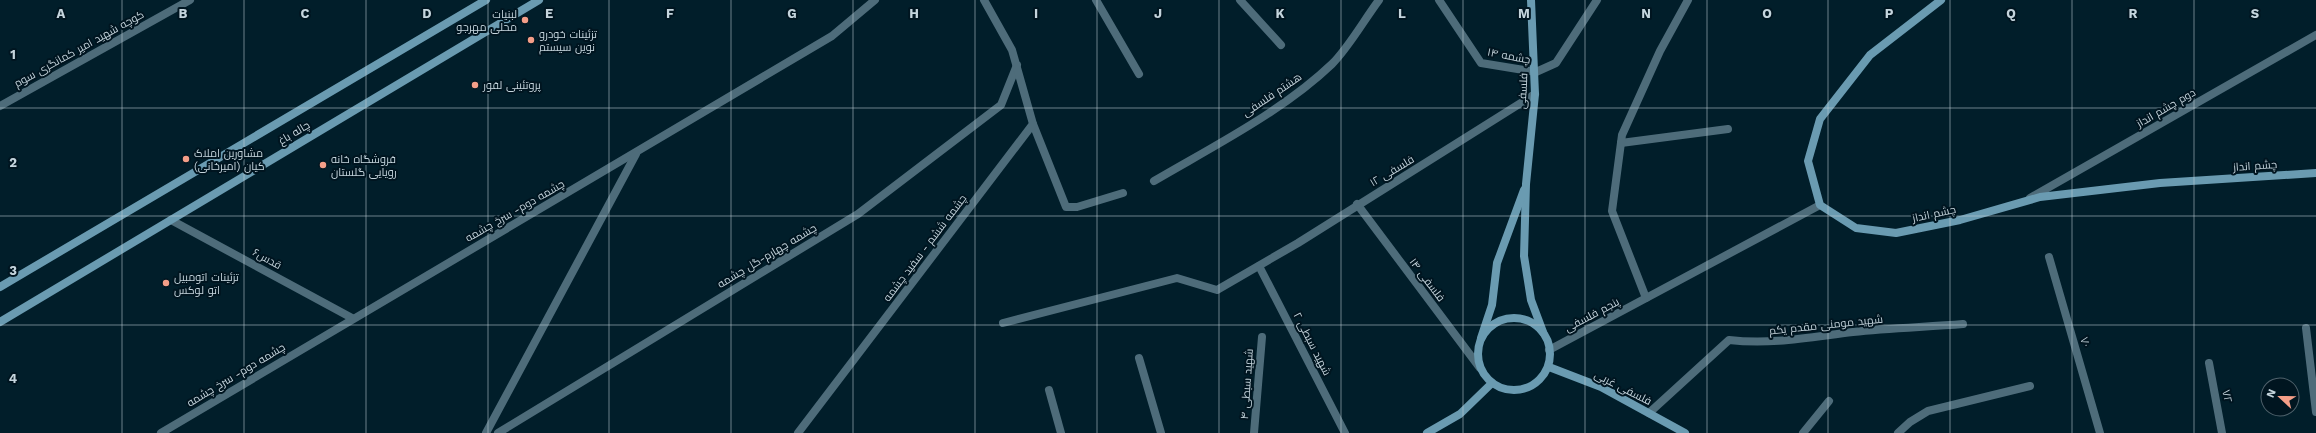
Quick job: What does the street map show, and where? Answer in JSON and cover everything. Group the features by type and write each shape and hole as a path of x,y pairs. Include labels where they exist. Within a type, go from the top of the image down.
{"street":[{"name":"کوچه شهید امیر کمانگری سوم","path":"2,103 190,0"},
{"name":"چاله باغ","path":"0,287 486,0"},
{"name":"چاله باغ","path":"0,322 539,0"},
{"name":"چشمه دوم- سرخ چشمه","path":"161,433 352,318 636,153 832,36 875,0"},
{"path":"984,0 1012,50 1033,124 1066,207 1077,207 1123,193"},
{"path":"1096,0 1139,74"},
{"path":"1240,0 1282,45"},
{"name":"هشتم فلسفی","path":"1154,181 1231,136 1305,87 1333,63 1379,0"},
{"name":"۱۴ چشمه","path":"1439,0 1481,63 1536,72"},
{"name":"فلسفی","path":"1526,184 1536,72 1531,0"},
{"path":"1536,72 1556,63 1597,0"},
{"path":"1646,298 1612,211 1622,135 1660,51 1688,0"},
{"path":"1820,205 1808,161 1820,119 1870,55 1942,0"},
{"name":"دوم چشم انداز","path":"2027,200 2316,35"},
{"name":"چشمه چهارم-گل چشمه","path":"498,433 858,214 1001,105 1017,65"},
{"name":"۱۲ فلسفی","path":"1003,323 1177,278 1217,290 1259,266 1535,94"},
{"name":"چشمه ششم - سفید چشمه","path":"798,433 1033,124"},
{"path":"1621,143 1728,129"},
{"path":"486,433 636,153"},
{"name":"چشم انداز","path":"1820,205 1856,228 1896,233 1960,220 2040,197 2160,183 2316,173"},
{"path":"1526,184 1524,256 1531,300 1543,332 1550,345 1548,367 1540,380 1528,388 1508,390 1492,383 1480,368 1480,342 1492,305 1497,263 1526,184"},
{"name":"۱۴ فلسفی","path":"1357,204 1480,368"},
{"name":"پنجم فلسفی","path":"1549,350 1820,205"},
{"name":"قدس۶","path":"171,220 352,318"},
{"name":"۷۰","path":"2049,257 2100,433"},
{"name":"۲ شهید سبطی","path":"1259,266 1345,433"},
{"path":"1480,342 1495,323 1510,318 1526,319 1543,332"},
{"name":"شهید مومنی مقدم یکم","path":"1649,413 1729,340 1747,342 1788,341 1854,332 1963,324"},
{"path":"2306,328 2316,412"},
{"name":"۴ شهید سبطی","path":"1254,433 1262,337"},
{"path":"1139,358 1161,433"},
{"name":"۷۲","path":"2209,362 2222,433"},
{"name":"فلسفی غربی","path":"1548,367 1601,387 1685,433"},
{"path":"1427,433 1460,414 1492,383"},
{"path":"1898,433 1910,422 1928,411 2030,386"},
{"path":"1049,390 1061,433"},
{"path":"1802,433 1829,401"}],"place":[{"name":"لبنیات محلی مهرجو","path":"525,20"},
{"name":"تزئینات خودرو نوین سیستم","path":"531,40"},
{"name":"پروتئینی لفور","path":"475,85"},
{"name":"مشاورین املاک کیان (امیرخانی)","path":"186,159"},
{"name":"فروشگاه خانه رویایی گلستان","path":"323,165"},
{"name":"تزئینات اتومبیل اتو لوکس","path":"166,283"}]}
